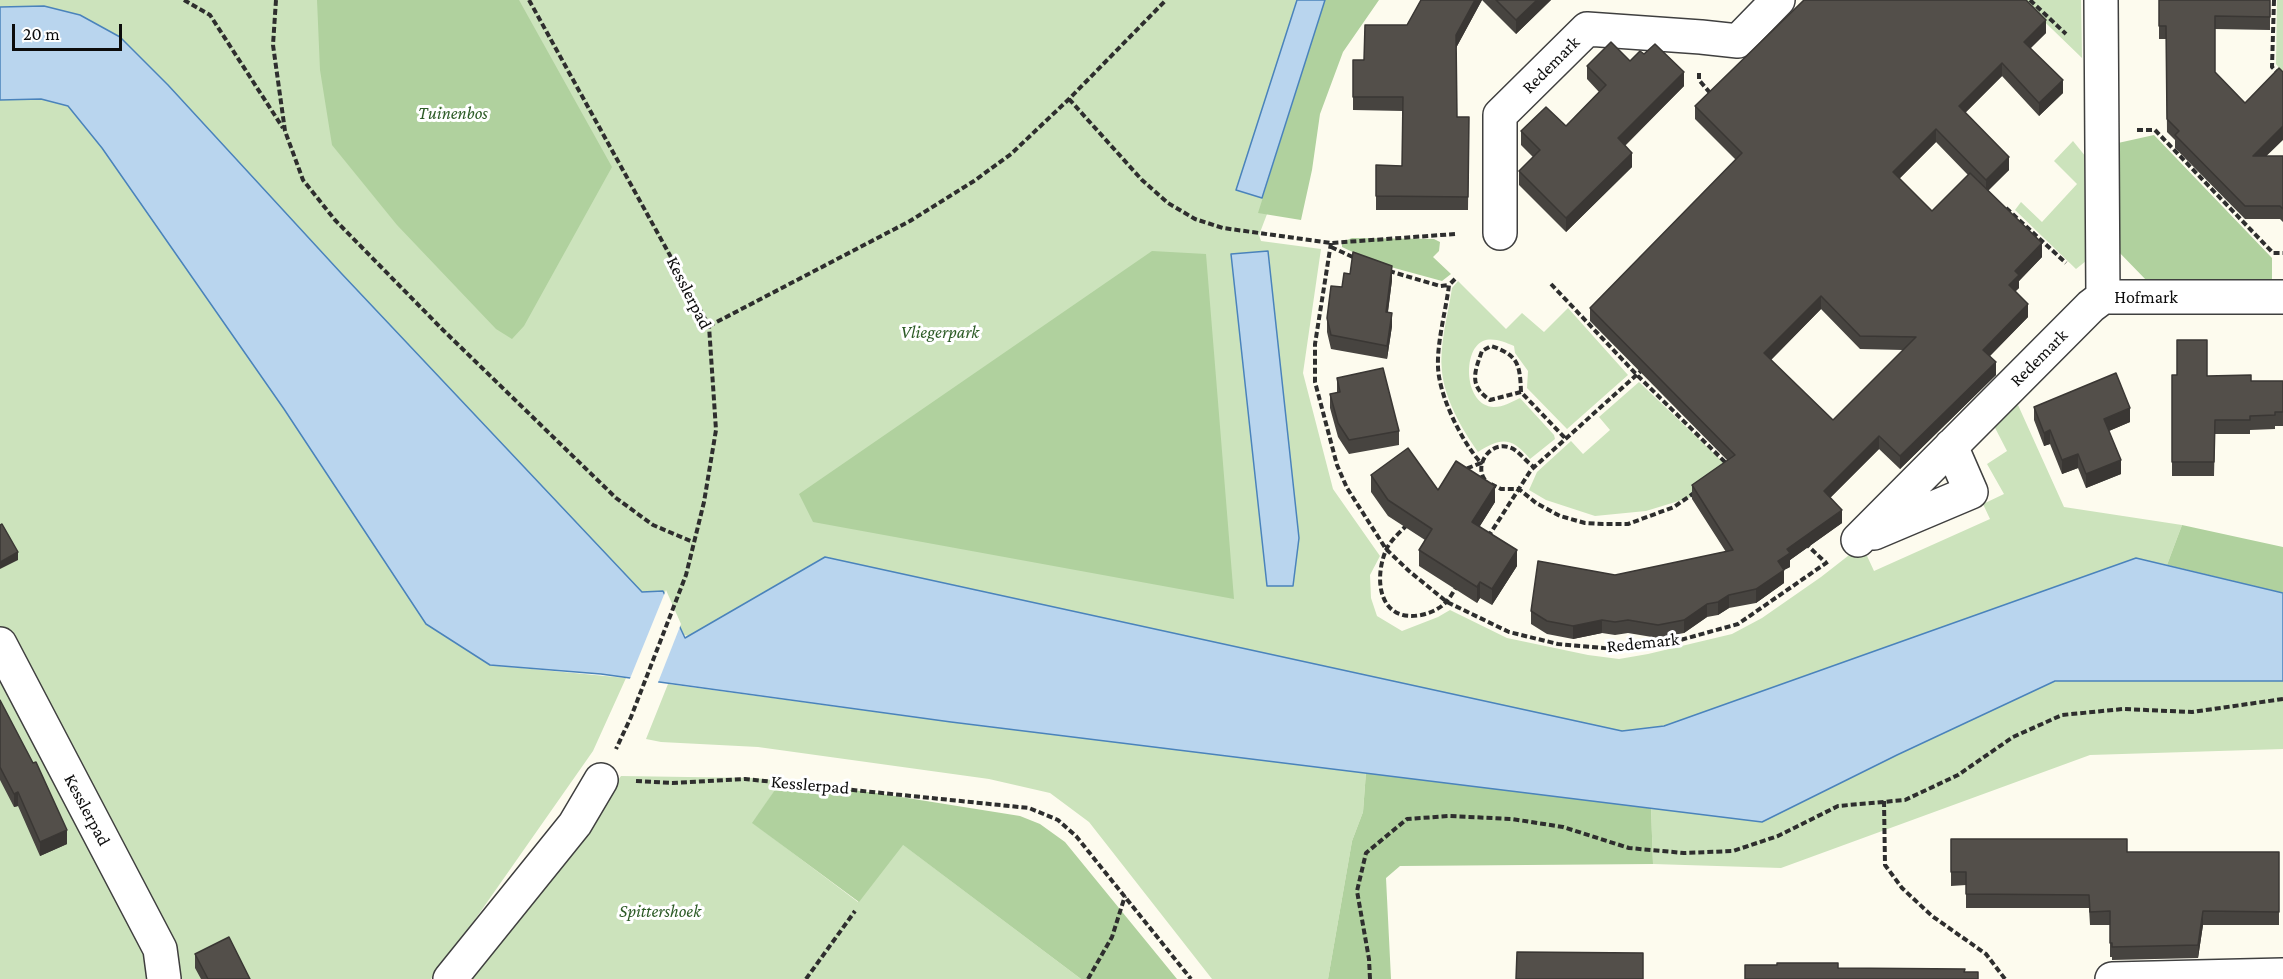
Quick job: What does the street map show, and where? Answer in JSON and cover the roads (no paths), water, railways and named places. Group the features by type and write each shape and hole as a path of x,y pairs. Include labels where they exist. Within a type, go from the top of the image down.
{"street":[{"name":"Redemark","path":"1500,233 1500,115 1587,29 1738,41 1778,0"},
{"name":"Hofmark","path":"2101,0 2103,297 2283,297"},
{"name":"Redemark","path":"1951,446 1971,492 1858,540 1951,446 2091,306 2103,297"},
{"name":"Kesslerpad","path":"0,644 160,949 164,979"},
{"path":"450,979 575,824 601,780"},
{"path":"2112,979 2283,975"}],"water":[{"path":"1297,0 1325,0 1262,198 1236,190"},
{"path":"44,6 80,15 120,37 168,85 341,273 642,592 663,591 685,638 825,557 1622,731 1664,726 2136,558 2283,593 2283,681 2055,681 1897,755 1762,822 951,722 601,674 490,665 426,624 284,409 102,148 68,106 41,99 0,100 0,7"},
{"path":"1268,251 1299,538 1293,586 1267,586 1231,254"}],"park label":[{"name":"Tuinenbos","path":"453,113"},
{"name":"Vliegerpark","path":"940,332"},
{"name":"Spittershoek","path":"660,911"}]}
